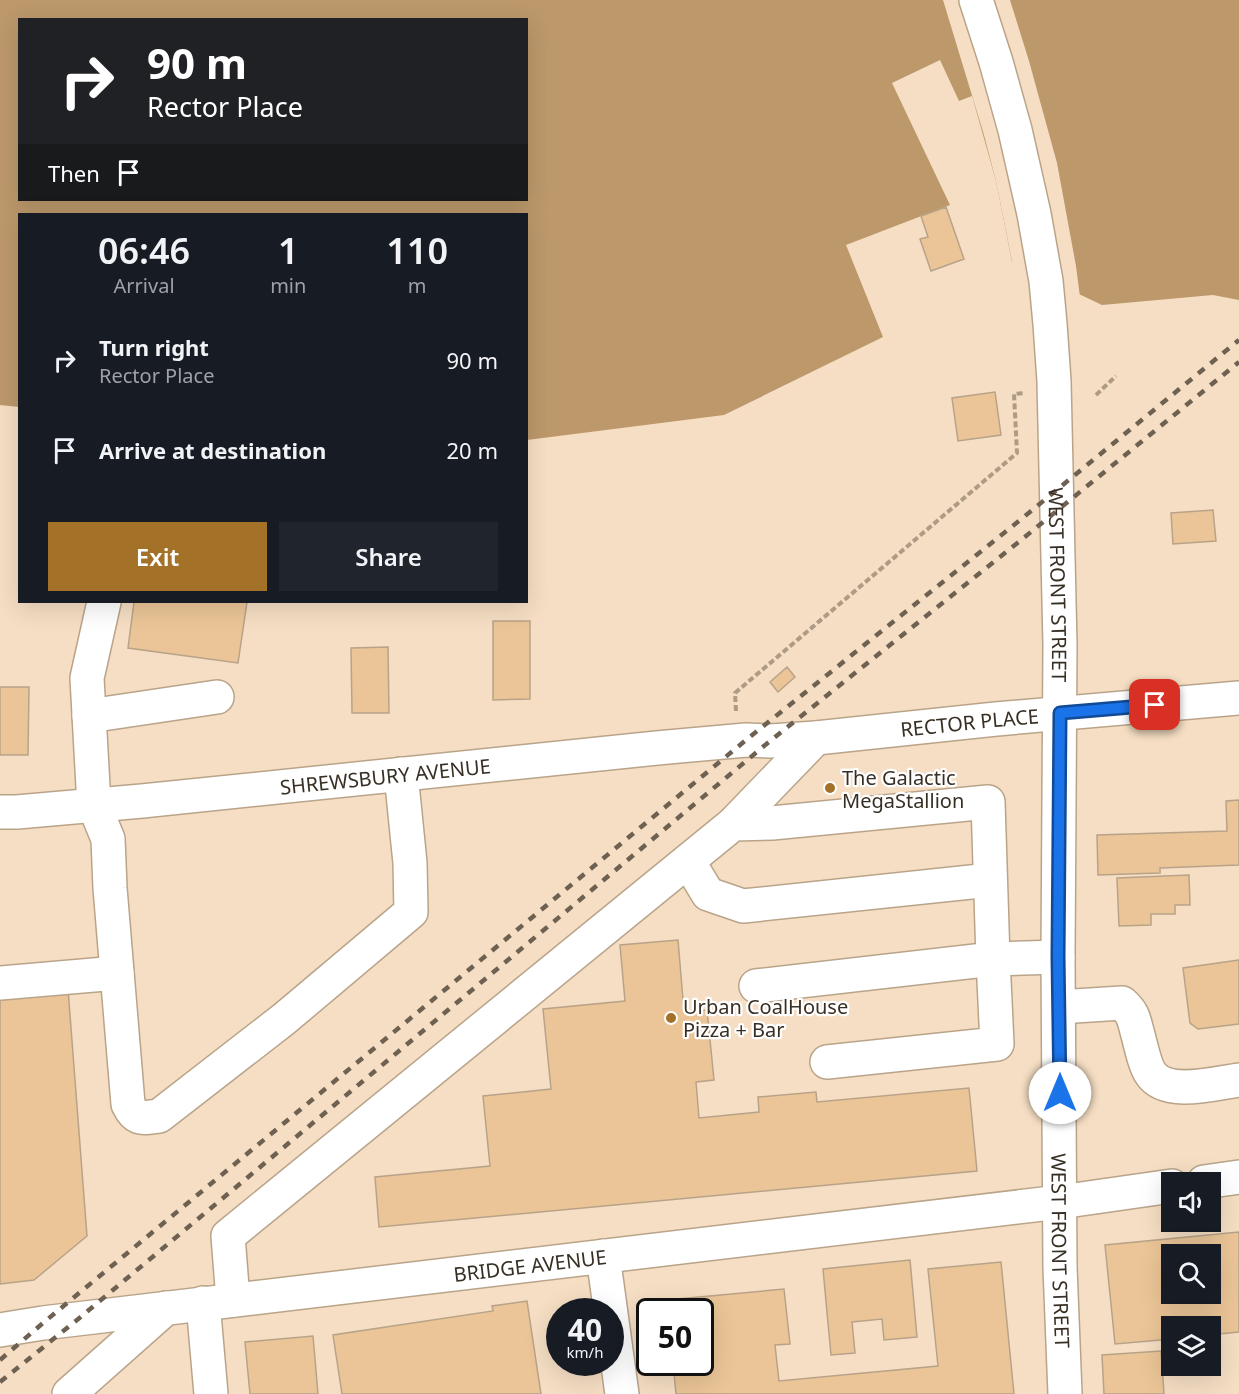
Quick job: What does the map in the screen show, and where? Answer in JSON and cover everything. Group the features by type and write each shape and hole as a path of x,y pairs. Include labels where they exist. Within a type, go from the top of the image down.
{"main road":[{"name":"WEST FRONT STREET","path":"976,0 1015,130 1034,214 1046,281 1052,346 1057,442 1060,713 1058,957 1060,1267 1065,1394"},
{"path":"104,603 87,678 89,716 94,806 108,839 128,1104 132,1113 142,1118 159,1116 284,1019 411,912 410,863 401,774"},
{"path":"89,716 217,697"},
{"name":"RECTOR PLACE","path":"770,741 1239,698"},
{"path":"211,1394 218,1302 228,1236 733,824 816,738"},
{"name":"SHREWSBURY AVENUE","path":"0,812 94,806 657,748 770,741"},
{"path":"733,824 772,823 988,802 997,1044 827,1062"},
{"path":"688,861 708,894 743,906 990,880"},
{"path":"756,986 993,959 1058,957"},
{"path":"0,983 117,974"},
{"path":"1059,1007 1122,1003 1132,1010 1149,1073 1158,1082 1169,1086 1189,1087 1239,1080"},
{"path":"1221,1180 1239,1177"},
{"name":"BRIDGE AVENUE","path":"0,1330 166,1308 1060,1202 1161,1188"},
{"path":"603,1256 622,1394"},
{"path":"69,1394 166,1308"}],"path":[{"path":"1096,395 1116,376"},
{"path":"737,716 735,693 1017,453 1014,394 1029,393"}],"shaded area":[{"path":"0,0 1239,0 1239,300 1213,295 1102,305 1012,262 996,181 972,96 959,101 940,60 892,83 950,205 846,245 883,337 724,415 528,440 528,213 18,213 18,407 0,405"}],"pier":[{"path":"943,0 1010,0 1057,163 1080,297 1013,266 984,135"}],"building":[{"path":"946,207 964,259 931,271 920,239 928,237 921,216"},
{"path":"995,392 1001,435 958,441 952,398"},
{"path":"1213,510 1216,541 1173,544 1171,513"},
{"path":"134,603 247,603 238,663 128,648"},
{"path":"493,621 530,621 530,699 493,700"},
{"path":"388,647 389,713 352,713 351,648"},
{"path":"787,667 795,677 778,692 770,682"},
{"path":"0,687 29,687 28,755 0,755"},
{"path":"1239,800 1239,865 1160,868 1160,873 1098,875 1097,835 1227,831 1226,801"},
{"path":"1189,875 1190,905 1175,905 1175,914 1151,914 1151,925 1119,926 1117,878"},
{"path":"678,940 684,1012 707,1010 714,1080 696,1082 699,1118 759,1112 758,1097 816,1092 817,1102 969,1088 977,1171 379,1227 375,1177 490,1166 483,1096 551,1089 543,1009 625,1001 620,945"},
{"path":"1239,960 1239,1024 1198,1029 1190,1023 1183,968"},
{"path":"68,989 87,1236 34,1280 0,1284 0,994"},
{"path":"1239,1232 1239,1332 1221,1334 1221,1316 1161,1316 1161,1340 1115,1344 1105,1245"},
{"path":"910,1260 917,1337 884,1340 882,1319 852,1322 855,1353 831,1355 823,1269"},
{"path":"1001,1262 1014,1394 676,1394 674,1376 714,1376 714,1298 688,1298 784,1289 790,1344 775,1345 779,1381 938,1366 928,1269"},
{"path":"527,1301 541,1394 342,1394 333,1335 493,1311 492,1306"},
{"path":"313,1336 318,1394 250,1394 245,1342"},
{"path":"1161,1351 1164,1394 1104,1394 1102,1355"}],"railway":[{"path":"0,1360 746,740 1025,516 1239,340"},
{"path":"0,1382 770,741 1239,362"}],"place":[{"name":"The Galactic MegaStallion","path":"830,788"},
{"name":"Urban CoalHouse Pizza + Bar","path":"671,1018"}],"route":[{"path":"1060,1093 1058,957 1060,713 1155,705"}]}
